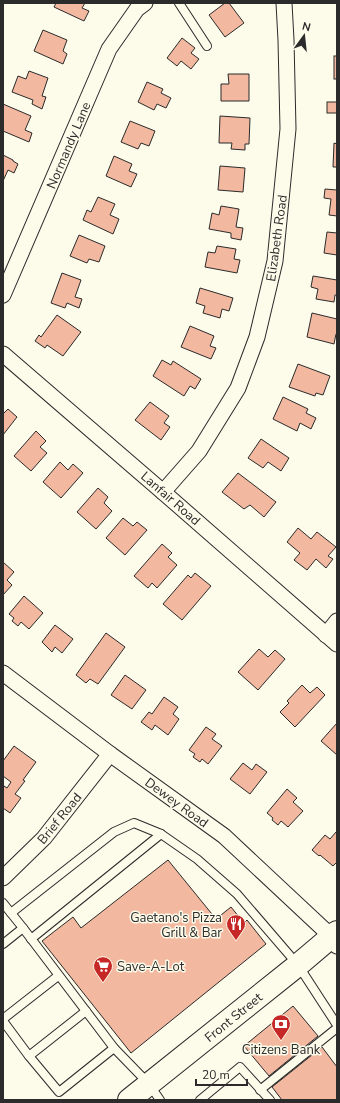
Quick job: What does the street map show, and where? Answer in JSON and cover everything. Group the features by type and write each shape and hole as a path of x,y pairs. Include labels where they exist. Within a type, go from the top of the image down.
{"street":[{"name":"Normandy Lane","path":"3,294 109,49 137,9 145,3"},
{"name":"Elizabeth Road","path":"163,492 199,451 238,388 257,337 275,261 288,129 284,3"},
{"name":"Lanfair Road","path":"3,354 332,639"},
{"path":"332,639 337,621"},
{"name":"Dewey Road","path":"3,673 110,754 224,836 335,938"},
{"name":"Brief Road","path":"3,878 44,838 110,754"},
{"name":"Front Street","path":"129,1100 154,1092 298,965 335,938"}],"lane":[{"path":"179,3 207,46"},
{"path":"11,913 114,832 134,822 161,834 197,859 237,894 298,965 337,1026 260,1090"},
{"path":"31,939 161,834"},
{"path":"3,903 114,1048 154,1092"},
{"path":"3,944 23,928"},
{"path":"58,976 3,1020 29,1056 59,1092 114,1048"},
{"path":"29,1056 86,1011"},
{"path":"200,1100 240,1067 270,1100"}],"building":[{"path":"56,3 85,3 82,8 89,11 84,21 54,7"},
{"path":"225,3 229,3 244,23 225,37 209,15"},
{"path":"43,30 67,40 63,51 67,54 63,64 34,51"},
{"path":"182,38 195,48 191,53 199,59 191,69 181,61 177,66 167,58"},
{"path":"334,56 337,56 337,79 334,79"},
{"path":"29,71 48,78 42,96 46,97 42,109 32,104 33,100 12,92 18,76 26,79"},
{"path":"228,74 249,74 249,101 221,101 221,84 229,84"},
{"path":"147,82 163,89 161,93 171,98 166,108 157,104 154,110 138,102"},
{"path":"327,102 337,102 337,113 327,113"},
{"path":"3,104 31,116 25,130 32,133 29,142 3,131"},
{"path":"220,116 250,118 249,144 245,144 245,150 231,149 232,143 219,143"},
{"path":"130,121 155,131 149,146 141,143 138,149 121,142"},
{"path":"334,143 337,144 337,167 333,167"},
{"path":"3,155 18,164 14,173 8,170 3,181"},
{"path":"114,156 132,164 129,171 137,174 131,187 106,176"},
{"path":"220,166 245,168 243,192 218,190"},
{"path":"325,189 337,190 337,216 329,215 331,199 324,198"},
{"path":"98,197 115,204 110,215 119,219 113,234 83,220 87,210 91,212"},
{"path":"221,206 239,209 236,227 243,228 241,240 231,238 231,233 209,229 212,213 219,215"},
{"path":"327,232 337,233 337,255 324,253"},
{"path":"79,235 105,246 99,262 89,259 87,263 70,256"},
{"path":"217,246 236,249 234,259 240,260 237,273 205,267 208,252 215,253"},
{"path":"62,273 81,280 75,297 82,299 79,308 67,303 65,308 51,303"},
{"path":"313,276 337,280 337,295 335,295 334,302 316,299 318,289 311,287"},
{"path":"200,288 233,298 229,311 222,309 220,318 203,313 205,306 196,303"},
{"path":"312,313 337,319 337,335 336,334 334,344 307,337"},
{"path":"57,315 81,332 63,356 47,345 45,348 35,341 39,335 41,337"},
{"path":"190,326 214,336 210,346 216,348 211,359 181,347"},
{"path":"162,360 171,365 173,361 201,379 195,389 190,386 184,396 153,376"},
{"path":"298,364 330,376 323,395 316,393 315,396 289,387"},
{"path":"283,397 308,409 306,413 316,418 311,429 300,423 297,431 273,419"},
{"path":"150,402 169,416 164,423 170,427 161,440 135,420"},
{"path":"8,409 17,417 3,435 3,414"},
{"path":"36,431 46,441 40,447 47,453 31,471 14,456"},
{"path":"261,439 289,458 281,471 268,462 263,468 248,458"},
{"path":"60,462 68,470 73,464 83,473 61,498 43,482"},
{"path":"238,473 276,502 264,517 250,505 244,509 222,492"},
{"path":"98,488 108,497 104,503 112,511 96,529 77,512"},
{"path":"123,518 133,526 137,522 147,530 125,555 106,538"},
{"path":"298,528 311,539 317,532 336,547 328,556 333,559 326,568 316,559 307,570 294,560 300,553 287,542"},
{"path":"162,544 172,553 168,557 177,565 157,588 152,583 148,588 134,576"},
{"path":"3,562 14,572 7,580 12,585 3,595"},
{"path":"195,573 211,586 182,620 163,604 188,575 191,578"},
{"path":"24,596 43,613 29,629 21,622 18,626 12,621 14,618 9,614"},
{"path":"55,625 73,639 62,653 55,647 52,652 42,642"},
{"path":"106,633 125,647 98,684 90,679 86,683 76,675"},
{"path":"259,649 268,657 275,650 285,659 258,690 238,672"},
{"path":"125,675 146,690 132,709 111,695"},
{"path":"302,685 310,693 317,687 325,695 295,727 280,712 289,703 287,701"},
{"path":"164,697 178,707 173,714 179,719 168,735 155,725 152,730 141,722 149,712 152,714"},
{"path":"337,723 337,755 321,741"},
{"path":"206,727 216,734 212,739 222,746 208,764 202,759 200,762 193,757 195,754 189,750"},
{"path":"14,746 36,762 23,780 25,781 15,794 21,798 10,813 3,808 3,788 4,786 7,788 11,782 3,776 3,761"},
{"path":"243,763 252,770 256,764 267,772 250,794 230,779"},
{"path":"287,789 297,798 293,802 303,811 288,827 281,821 278,825 267,813"},
{"path":"336,832 337,862 333,866 312,850 325,835 330,839"},
{"path":"168,860 216,919 231,907 244,923 247,920 266,944 131,1053 42,941 73,917 81,928"},
{"name":"Citizens Bank","path":"293,1006 318,1036 269,1076 244,1046"},
{"path":"322,1047 337,1067 337,1100 282,1100 272,1087"}],"place":[{"name":"Gaetano's Pizza Grill & Bar","path":"236,941"},
{"name":"Save-A-Lot","path":"103,983"},
{"name":"Citizens Bank","path":"281,1041"}]}
